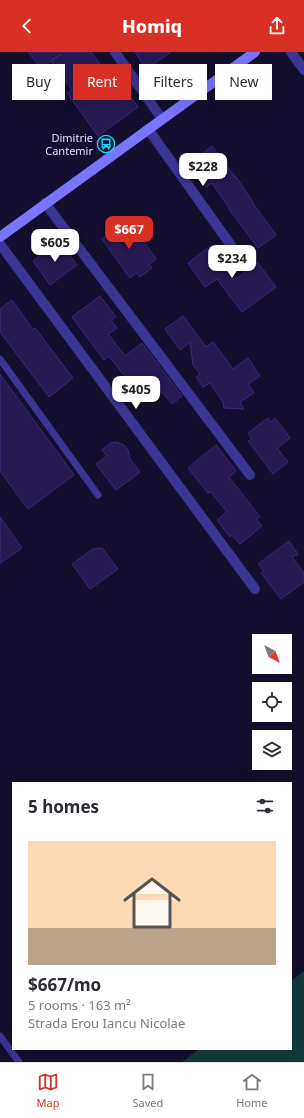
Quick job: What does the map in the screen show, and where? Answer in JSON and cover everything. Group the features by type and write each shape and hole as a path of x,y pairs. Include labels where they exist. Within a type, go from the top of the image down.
{"street":[{"path":"115,52 162,119"},
{"path":"0,237 255,52"},
{"path":"291,52 304,70"},
{"path":"148,129 240,258"},
{"path":"45,203 250,475"},
{"path":"0,244 255,589"}],"lane":[{"path":"0,359 98,495"},
{"path":"0,1036 19,1062"}],"green space":[{"path":"304,971 304,1062 182,1062 198,1050 292,1050 292,980"}],"building":[{"path":"28,52 91,52 100,64 73,64 73,100 131,100 131,97 138,107 98,136 67,93 72,90 65,80 65,64 53,64 51,61 47,64 38,64"},
{"path":"135,52 171,52 153,64 143,64"},
{"path":"212,146 236,177 276,235 258,248 212,183 206,187 189,164"},
{"path":"128,220 156,259 149,264 152,268 140,277 137,273 130,278 102,239 110,234 108,232 119,224 121,226"},
{"path":"59,241 77,265 50,285 33,261"},
{"path":"212,245 236,279 258,263 276,287 242,312 217,279 205,287 188,263"},
{"path":"100,296 116,317 111,320 117,328 108,334 125,356 142,343 182,396 172,404 156,385 141,397 109,356 104,360 72,317"},
{"path":"12,300 33,330 35,328 73,378 49,397 0,332 0,309"},
{"path":"183,316 206,347 213,342 233,369 248,358 260,376 248,384 254,393 240,402 244,409 224,408 223,402 210,383 203,387 196,377 200,374 193,365 190,342 180,350 165,329"},
{"path":"0,374 74,475 28,509 0,471"},
{"path":"268,418 271,422 275,418 290,438 277,448 288,462 273,474 248,441 252,439 248,433"},
{"path":"116,442 124,445 128,450 130,459 140,472 116,490 96,464 107,456 102,450 111,443"},
{"path":"216,445 236,471 229,477 260,517 256,519 262,526 240,544 232,535 230,537 217,520 227,512 211,492 208,493 188,468"},
{"path":"0,517 22,548 0,563"},
{"path":"289,541 298,554 292,557 304,573 304,582 281,599 261,573 264,571 258,564"},
{"path":"102,548 118,569 90,589 72,564 93,549"}],"place":[{"name":"Dimitrie Cantemir","path":"106,144"}]}
